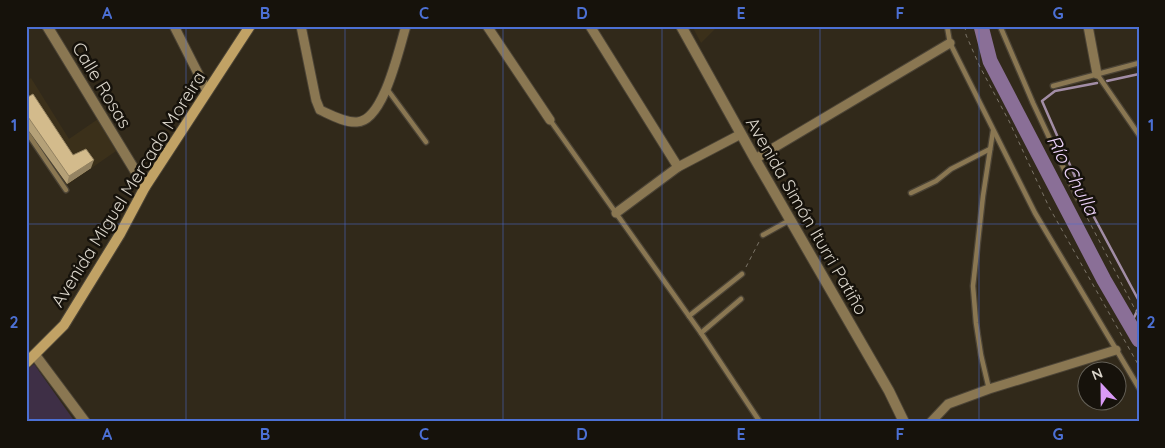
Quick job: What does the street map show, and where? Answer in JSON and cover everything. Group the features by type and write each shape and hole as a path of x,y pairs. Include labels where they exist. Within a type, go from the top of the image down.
{"main road":[{"name":"Avenida Miguel Mercado Moreira","path":"26,363 64,325 120,234 145,187 250,26"}],"street":[{"name":"Calle Rosas","path":"47,26 145,187"},
{"path":"174,26 207,91"},
{"path":"300,26 316,100 320,110 340,119 357,122 367,119 376,110 387,89 406,26"},
{"path":"486,26 550,120"},
{"path":"590,26 678,167"},
{"name":"Avenida Simón Iturri Patiño","path":"681,26 740,134 889,391 904,422"},
{"path":"1088,26 1097,74"},
{"path":"755,160 950,43"},
{"path":"616,213 678,167 740,134"},
{"path":"931,422 948,404 989,389 1116,350"},
{"path":"35,355 85,422"}],"lane":[{"path":"947,26 950,43 1036,213 1139,388"},
{"path":"1000,26 1033,103 1078,199"},
{"path":"1053,86 1139,63"},
{"path":"1097,74 1139,135"},
{"path":"387,89 426,142"},
{"path":"550,120 701,333 760,422"},
{"path":"989,389 976,323 974,286 983,196 993,129"},
{"path":"26,131 66,190"},
{"path":"911,193 936,180 951,169 990,149"},
{"path":"763,235 790,220"},
{"path":"689,316 742,274"},
{"path":"701,333 740,299"}],"path":[{"path":"965,26 966,35 980,66 1009,121 1049,207 1139,366"},
{"path":"1078,199 1139,317"},
{"path":"742,274 763,235"}],"shaded area":[{"path":"692,26 718,26 701,43"},
{"path":"31,78 69,139 98,119 116,151 67,185 26,126 26,82"},
{"path":"34,364 75,422 26,422 26,371"}],"building":[{"path":"33,94 73,155 86,149 94,160 69,176 26,114 26,98"}],"waterway":[{"name":"Río Chulla","path":"981,26 990,61 1104,280 1139,340"},
{"path":"1107,81 1139,74"},
{"path":"1097,83 1055,91 1042,101 1087,204 1139,301"},
{"path":"1130,326 1139,307"}]}
